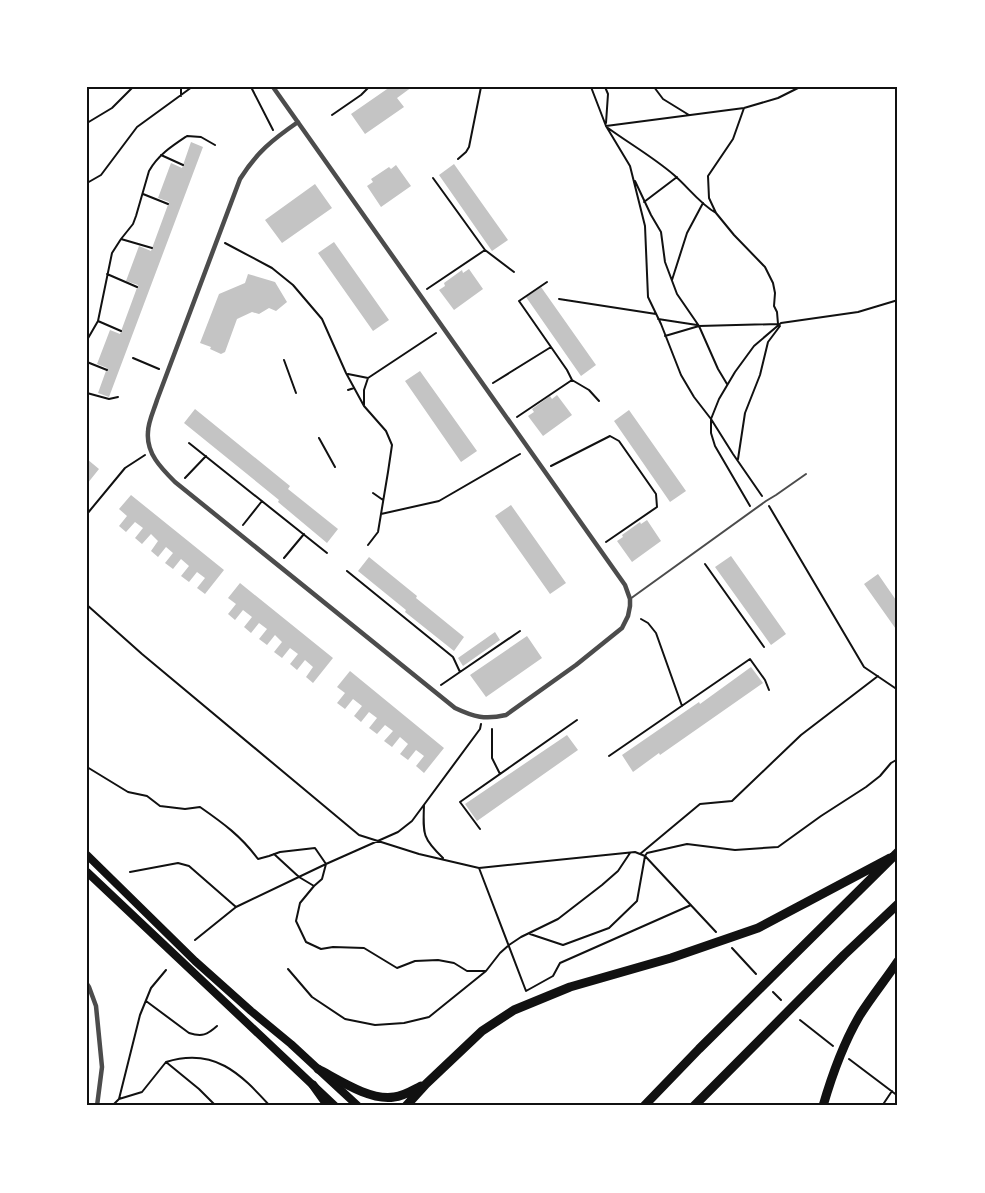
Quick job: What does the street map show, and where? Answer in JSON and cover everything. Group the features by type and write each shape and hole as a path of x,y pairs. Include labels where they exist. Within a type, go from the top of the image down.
{"highway":[{"path":"406,1106 482,1031 514,1010 570,987 671,958 758,928 894,855"},
{"path":"644,1106 894,855"},
{"path":"694,1106 898,904"},
{"path":"823,1106 830,1083 860,1015 898,961"},
{"path":"318,1069 378,1097 394,1098 426,1084"},
{"path":"313,1085 328,1106"}],"main road":[{"path":"87,855 195,961 358,1106"},
{"path":"87,872 335,1106"}],"street":[{"path":"273,87 298,122 624,585 630,599 628,616 622,627 576,665 506,715 481,717 455,708 175,482 158,466 151,452 148,432 157,400 240,179 261,150 298,122"},
{"path":"87,984 96,1006 102,1066 97,1106"}],"lane":[{"path":"630,599 806,474"}],"path":[{"path":"87,123 112,108 133,87"},
{"path":"181,87 181,96"},
{"path":"87,183 101,175 137,127 192,87"},
{"path":"251,87 270,127 278,136"},
{"path":"332,115 369,87"},
{"path":"458,159 466,153 469,147 481,87"},
{"path":"591,87 606,126 630,166 645,226 648,297 681,375 766,501 864,667 898,690"},
{"path":"605,87 608,94 606,126"},
{"path":"654,87 663,99 689,115"},
{"path":"606,126 744,108 778,98 800,87"},
{"path":"738,461 745,413 760,375 768,342 780,324 774,306 773,283 765,267 716,213 709,198 708,176 734,139 744,108"},
{"path":"606,126 655,159 677,177 706,207 716,213"},
{"path":"87,340 98,321 112,253 133,224 149,171 165,151 187,136 201,137 215,145"},
{"path":"161,155 183,165"},
{"path":"632,176 661,232 665,262 677,294 699,326 727,384"},
{"path":"644,202 677,177"},
{"path":"433,178 485,250 514,272"},
{"path":"142,194 168,204"},
{"path":"672,280 687,233 703,203"},
{"path":"120,239 152,248"},
{"path":"225,243 272,267 293,285 322,319 346,373 364,406 386,431 392,445 378,532 368,545"},
{"path":"427,289 485,250"},
{"path":"107,274 137,287"},
{"path":"547,282 519,301 572,380 589,390 599,401"},
{"path":"559,299 656,315"},
{"path":"658,319 699,326 780,324 858,312 898,300"},
{"path":"98,321 121,332"},
{"path":"753,510 715,446 711,433 711,419 719,399 735,372 754,346 780,324"},
{"path":"665,336 699,326"},
{"path":"364,406 364,390 368,378 443,328"},
{"path":"493,383 551,347"},
{"path":"133,358 159,369"},
{"path":"284,360 296,393"},
{"path":"87,362 107,370"},
{"path":"346,373 368,378"},
{"path":"517,417 572,380"},
{"path":"348,390 354,388"},
{"path":"87,393 109,399 118,397"},
{"path":"551,466 610,436 619,441 656,494 657,507 606,542"},
{"path":"319,438 335,467"},
{"path":"189,443 327,553"},
{"path":"381,514 440,501 520,454"},
{"path":"87,514 125,468 144,455"},
{"path":"185,478 206,456"},
{"path":"373,492 383,500"},
{"path":"243,525 262,501"},
{"path":"284,558 304,534"},
{"path":"705,564 764,647"},
{"path":"347,571 453,657 460,672"},
{"path":"87,605 142,654 359,835 479,868 635,852 645,856 720,936"},
{"path":"641,619 648,623 656,633 682,706"},
{"path":"441,685 520,631"},
{"path":"609,756 750,659 765,680 769,690"},
{"path":"640,854 700,804 732,801 801,735 878,676"},
{"path":"195,940 236,907 406,827 480,729 481,717"},
{"path":"480,829 460,802 577,720"},
{"path":"492,729 492,758 500,774"},
{"path":"530,934 563,945 609,928 637,901 647,853 687,844 735,850 778,847 866,787 898,759"},
{"path":"87,767 128,792 147,796 160,806 185,809 200,807 245,842 258,859 280,852 315,848 326,864 322,879 300,903 296,921 306,942 321,949 333,946 364,948 398,968 415,961 438,960 454,963 467,971 486,970"},
{"path":"424,805 423,830 429,845 445,860"},
{"path":"288,969 312,997 345,1019 375,1025 404,1023 429,1017 486,970 508,945 558,919 602,885 618,871 630,853"},
{"path":"274,854 299,877 314,886"},
{"path":"130,872 178,863 189,866 236,907"},
{"path":"479,868 526,991 553,976 560,963 690,905"},
{"path":"730,945 756,974"},
{"path":"119,1100 140,1015 151,988 166,970"},
{"path":"773,992 781,1000"},
{"path":"146,1001 189,1033 204,1034 217,1026"},
{"path":"800,1020 837,1050"},
{"path":"112,1106 119,1100 142,1092 166,1062 181,1058 207,1058 236,1071 270,1106"},
{"path":"849,1059 898,1096"},
{"path":"166,1062 216,1106"},
{"path":"882,1106 891,1091"}],"building":[{"path":"390,87 412,87 397,98 404,107 365,134 351,114"},
{"path":"191,142 203,147 109,397 98,393 107,368 97,364 110,330 120,334 138,285 126,281 139,246 151,251 169,202 158,198 171,163 182,168"},
{"path":"454,164 508,240 492,251 439,175"},
{"path":"396,165 411,186 381,207 367,186 373,182 371,179"},
{"path":"315,184 332,208 282,243 265,220"},
{"path":"334,242 389,320 373,331 318,253"},
{"path":"469,269 483,289 454,310 439,290 445,286 444,283 462,270 463,273"},
{"path":"248,274 275,282 287,302 276,311 269,308 259,314 252,312 237,319 225,352 221,354 200,343 219,294 245,283"},
{"path":"541,287 596,365 581,376 526,297"},
{"path":"420,371 477,451 461,462 405,381"},
{"path":"557,395 572,415 543,436 528,416 534,412 532,409 550,396 552,399"},
{"path":"195,409 290,486 288,489 338,529 327,543 278,502 279,500 184,423"},
{"path":"629,410 686,491 670,502 614,421"},
{"path":"87,459 99,469 87,484"},
{"path":"131,495 224,570 205,594 197,588 205,578 197,572 189,582 181,576 189,566 181,559 173,569 165,563 173,553 166,547 158,557 151,551 158,541 151,534 142,544 135,538 143,528 135,522 126,532 119,526 127,516 119,509"},
{"path":"511,505 566,583 550,594 495,516"},
{"path":"647,520 661,541 632,562 617,541 640,522 641,524"},
{"path":"731,556 786,634 771,645 715,567"},
{"path":"369,557 464,637 454,651 358,571"},
{"path":"878,574 898,603 898,632 864,584"},
{"path":"240,583 333,658 313,683 306,677 313,667 305,660 297,670 290,664 298,654 290,648 282,658 274,652 282,642 275,635 267,645 259,639 267,629 259,623 251,633 244,627 252,617 243,610 235,620 228,614 236,604 228,598"},
{"path":"495,632 500,640 463,666 458,658"},
{"path":"527,636 542,658 486,697 470,675"},
{"path":"751,667 763,683 633,772 622,755 699,702 700,704"},
{"path":"350,671 444,748 424,773 416,766 424,756 416,750 408,760 400,754 408,744 400,737 392,747 384,741 393,731 385,725 377,734 369,728 377,718 369,712 361,722 354,716 362,706 353,699 345,709 337,703 345,693 337,687"},
{"path":"567,735 578,750 477,821 465,804"}]}
